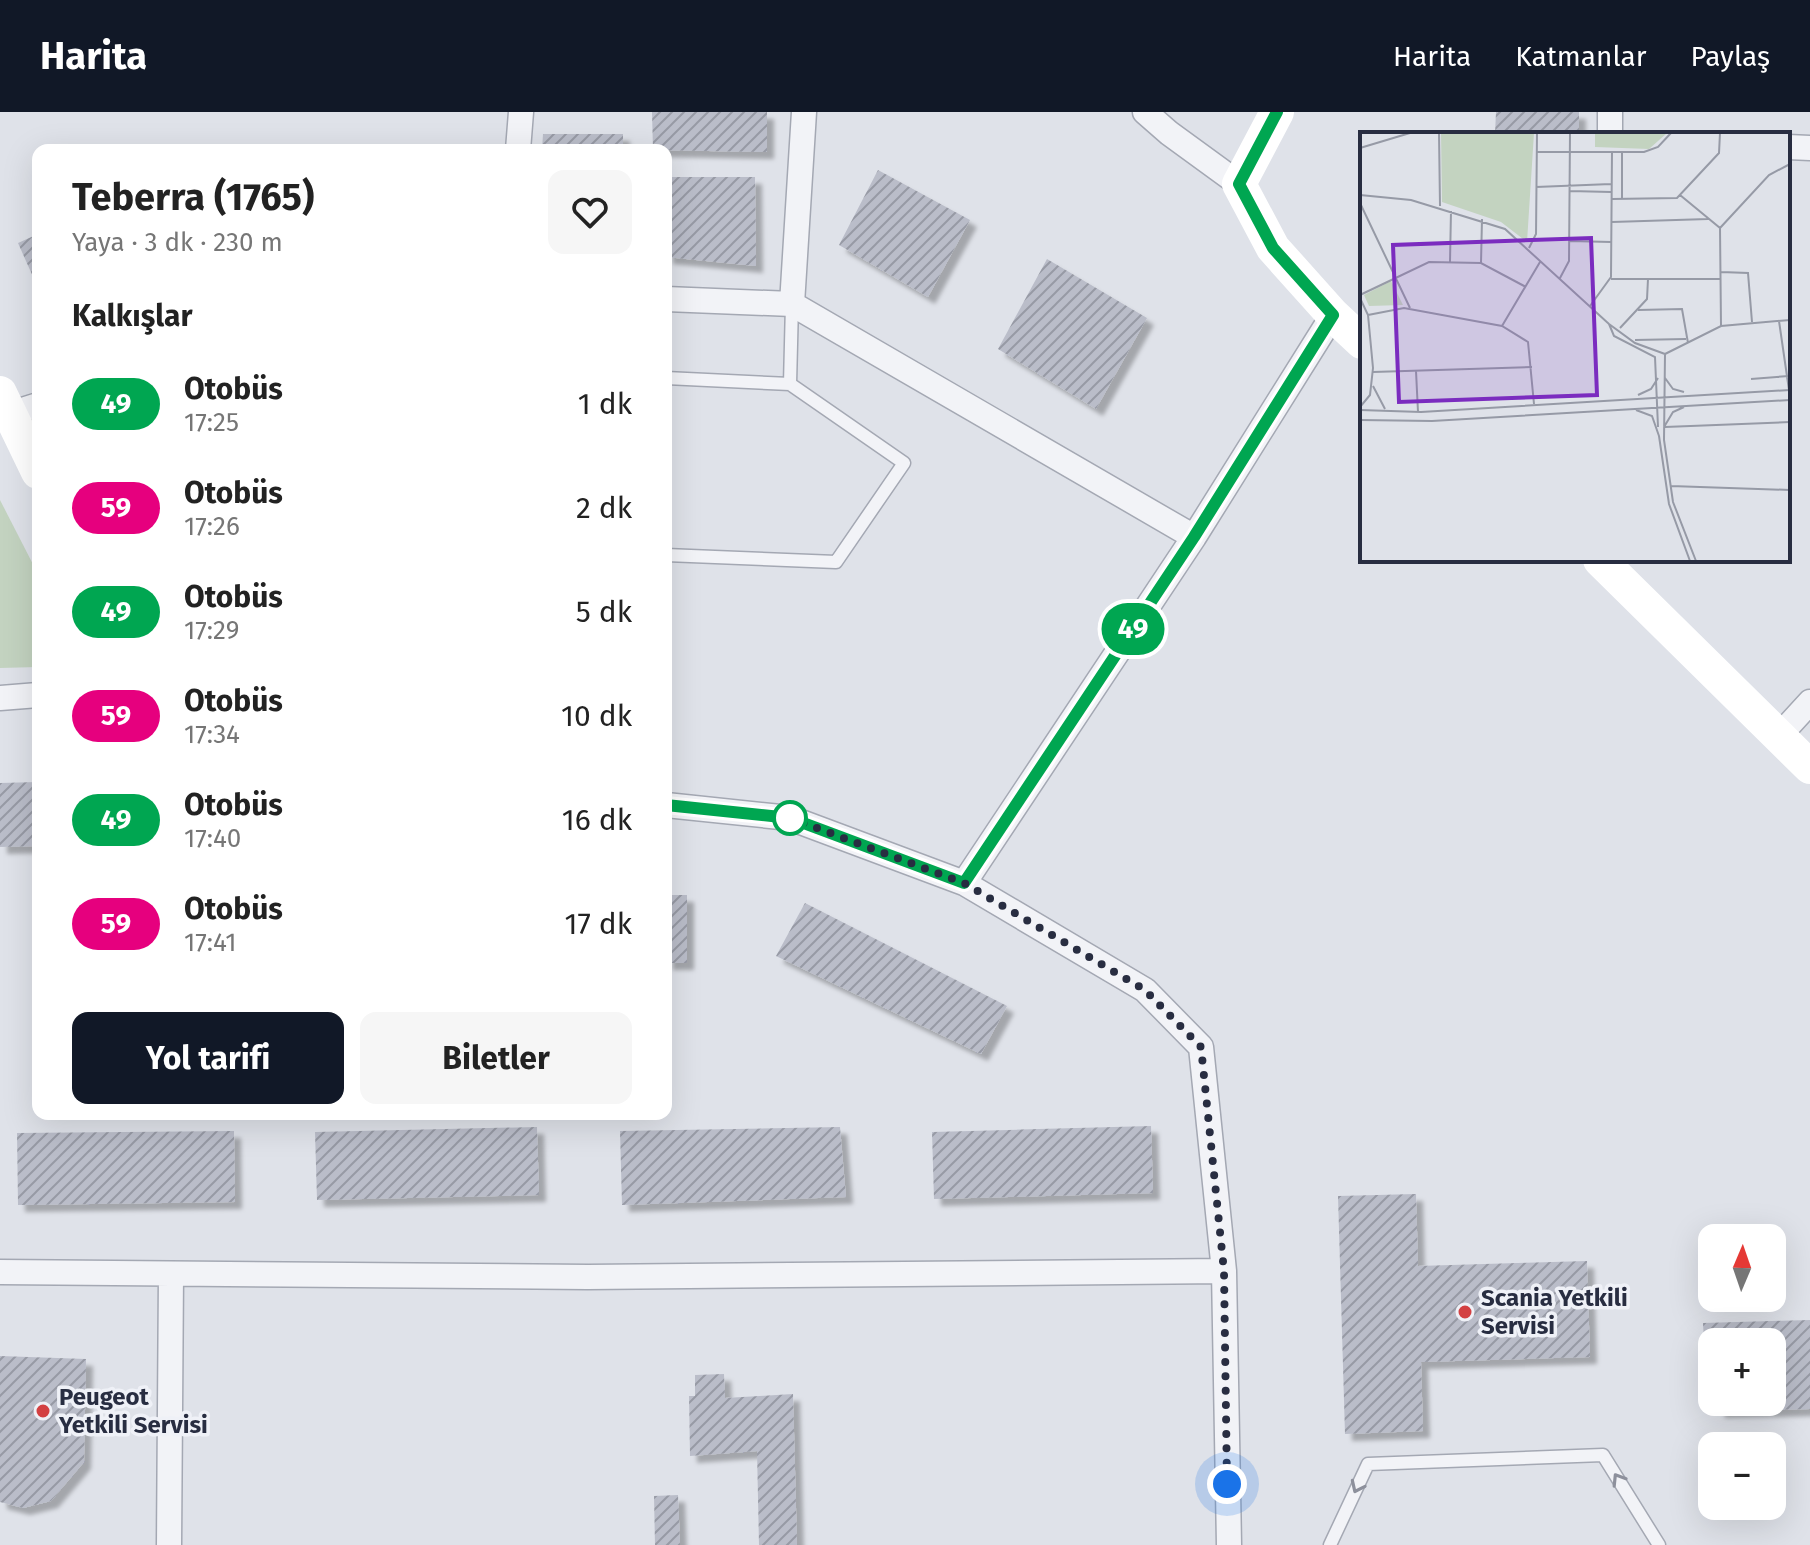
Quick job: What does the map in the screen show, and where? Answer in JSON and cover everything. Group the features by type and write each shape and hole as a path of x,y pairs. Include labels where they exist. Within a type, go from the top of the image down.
{"street":[{"path":"518,144 521,112"},
{"path":"792,304 804,112"},
{"path":"1145,112 1239,184 1273,248 1360,340"},
{"path":"1239,184 1277,112"},
{"path":"1790,147 1810,148"},
{"path":"672,299 792,304 1194,537"},
{"path":"964,883 1194,537 1333,315"},
{"path":"12,407 32,457"},
{"path":"1602,562 1810,767"},
{"path":"0,698 32,695"},
{"path":"1779,736 1810,702"},
{"path":"672,806 790,818 964,883 1145,990 1201,1047 1224,1271 1229,1545"},
{"path":"0,1272 604,1277 1224,1271"},
{"path":"169,1545 171,1274"}],"lane":[{"path":"790,384 792,304"},
{"path":"672,378 790,384 904,463 836,562 672,555"},
{"path":"1330,1545 1368,1464 1603,1455 1659,1545"}],"green space":[{"path":"0,500 32,562 32,667 0,668"}],"building":[{"path":"652,112 767,112 767,152 672,150 672,144 653,144"},
{"path":"1496,112 1579,112 1579,132 1495,132"},
{"path":"543,134 623,134 623,144 542,144"},
{"path":"878,170 970,220 928,297 839,245"},
{"path":"672,177 755,177 756,266 672,258"},
{"path":"32,237 32,274 18,243"},
{"path":"1047,259 1147,318 1096,409 998,349"},
{"path":"32,782 32,846 0,847 0,783"},
{"path":"672,895 687,895 687,963 672,963"},
{"path":"805,903 1007,1006 981,1054 776,956"},
{"path":"1151,1126 1153,1193 934,1199 932,1132"},
{"path":"537,1127 539,1195 317,1200 315,1132"},
{"path":"840,1127 846,1197 622,1205 620,1131"},
{"path":"234,1131 235,1202 18,1205 17,1133"},
{"name":"Scania Yetkili Servisi","path":"1416,1194 1418,1266 1587,1261 1590,1357 1421,1362 1423,1431 1345,1434 1338,1196"},
{"path":"1810,1320 1810,1409 1786,1410 1786,1328 1703,1328 1703,1323"},
{"name":"Peugeot Yetkili Servisi","path":"0,1356 86,1359 84,1462 51,1501 23,1508 0,1502"},
{"path":"724,1374 725,1398 793,1394 797,1545 759,1545 757,1451 690,1456 689,1396 695,1396 695,1375"},
{"path":"678,1495 680,1545 655,1545 654,1496"}],"bus line":[{"name":"49","path":"672,806 790,818 964,883 1194,537 1333,315 1273,248 1239,184 1277,112"}],"place":[{"name":"Scania Yetkili Servisi","path":"1465,1312"},
{"name":"Peugeot Yetkili Servisi","path":"43,1411"}],"route":[{"path":"790,818 964,883 1145,990 1201,1047 1224,1271 1227,1484"}]}
